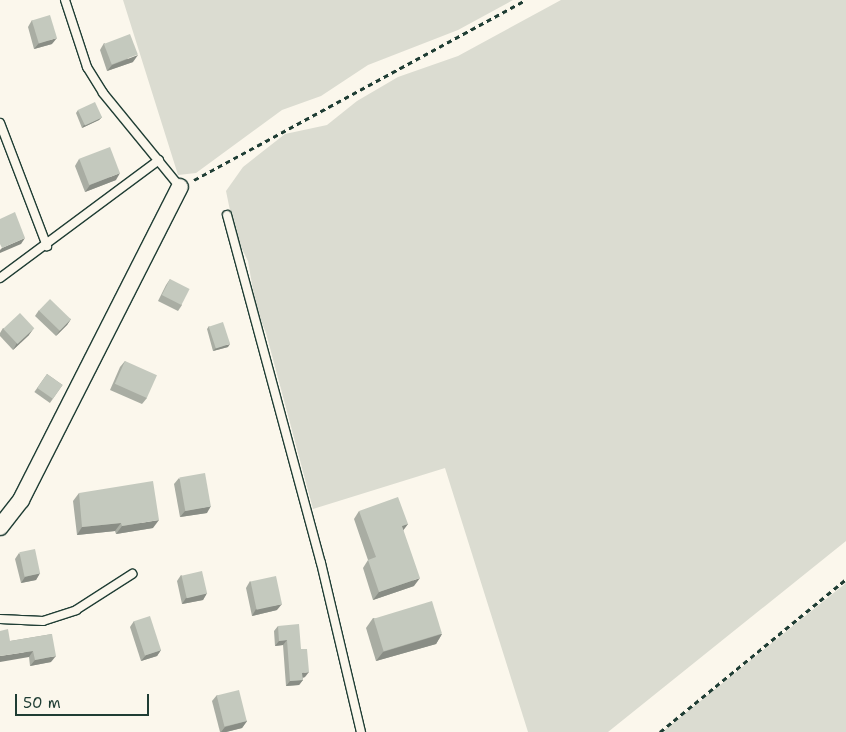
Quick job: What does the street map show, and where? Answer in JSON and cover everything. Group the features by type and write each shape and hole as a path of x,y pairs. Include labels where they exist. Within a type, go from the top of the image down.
{"street":[{"path":"0,527 21,500 180,187"}],"lane":[{"path":"65,0 88,67 103,93 160,160 180,187"},
{"path":"0,123 47,246"},
{"path":"0,278 47,246 160,160"},
{"path":"227,215 322,563 361,732"},
{"path":"0,619 43,621 76,610 132,574"}],"path":[{"path":"180,187 524,0"},
{"path":"660,732 846,579"}],"shaded area":[{"path":"123,0 513,0 458,30 368,65 321,96 282,110 196,173 178,175"},
{"path":"561,0 846,0 846,541 608,732 528,732 445,468 313,509 266,333 256,308 248,261 235,235 226,191 243,167 285,134 327,125 357,101 398,77 458,56"},
{"path":"846,583 846,732 662,732"}],"building":[{"path":"50,15 57,38 39,44 32,21"},
{"path":"130,34 138,55 112,65 104,44"},
{"path":"95,102 102,117 85,125 78,110"},
{"path":"110,147 120,173 89,185 79,159"},
{"path":"15,212 25,238 2,248 0,244 0,219"},
{"path":"170,279 190,289 181,305 162,295"},
{"path":"50,299 71,319 60,331 39,311"},
{"path":"20,313 34,328 18,344 3,329"},
{"path":"223,322 230,344 216,349 209,327"},
{"path":"125,361 157,375 147,398 115,384"},
{"path":"47,374 63,385 53,399 37,388"},
{"path":"205,473 211,506 185,511 179,478"},
{"path":"153,481 159,520 122,526 121,523 82,527 79,493"},
{"path":"398,497 408,524 402,526 420,578 379,592 368,560 376,557 359,511"},
{"path":"35,549 40,573 25,577 19,552"},
{"path":"202,571 207,593 187,598 182,576"},
{"path":"276,576 282,604 257,610 251,581"},
{"path":"432,601 442,634 384,651 374,619"},
{"path":"150,616 161,650 145,655 134,621"},
{"path":"299,624 301,649 307,649 309,672 302,673 303,680 290,681 287,640 279,641 278,626"},
{"path":"8,629 10,641 52,634 56,656 35,660 33,651 0,656 0,631"},
{"path":"239,690 247,721 224,727 217,696"}]}
